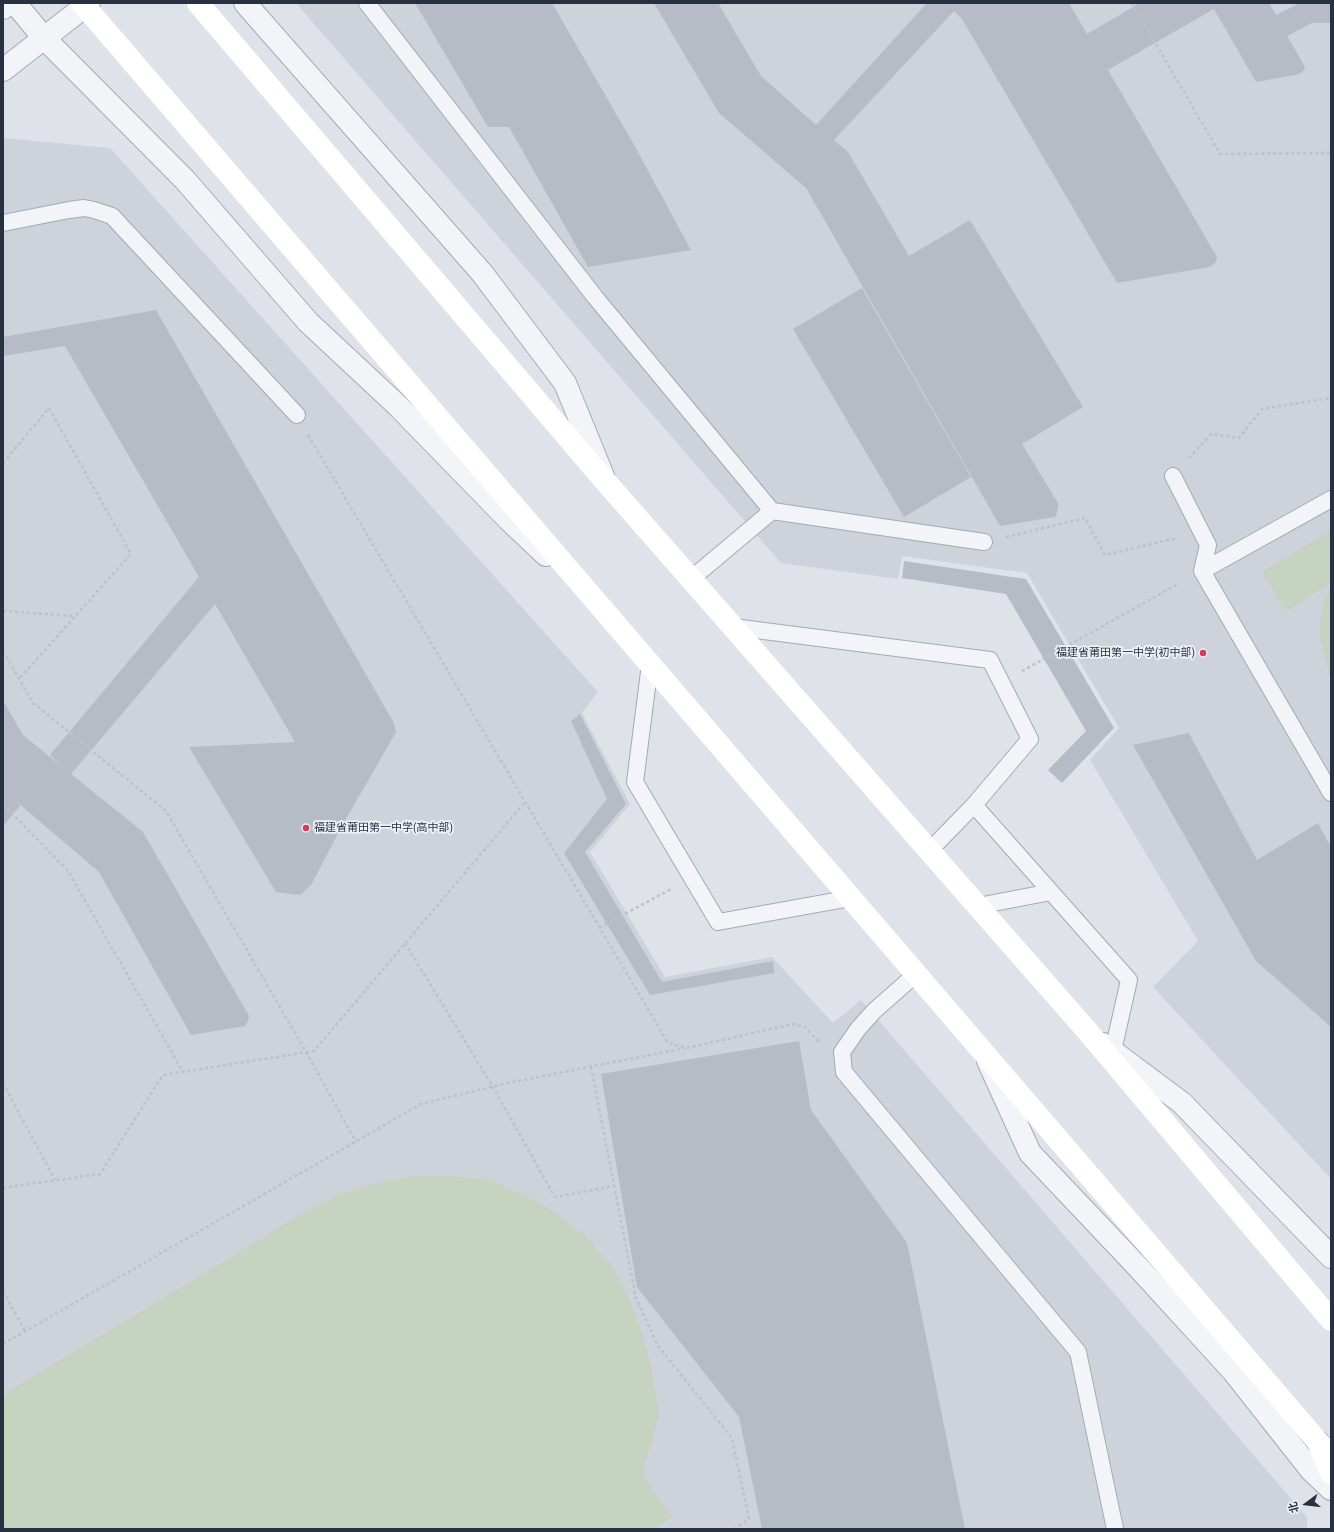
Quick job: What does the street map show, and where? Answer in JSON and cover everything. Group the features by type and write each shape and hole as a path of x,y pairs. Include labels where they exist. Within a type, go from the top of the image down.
{"main road":[{"path":"198,3 605,481 1089,1033 1331,1320"},
{"path":"85,4 599,606 1324,1449 1331,1473"}],"street":[{"path":"3,8 9,3"},
{"path":"15,3 44,38 185,180 308,322 398,406 509,520 599,606"},
{"path":"245,3 482,273 556,371 565,383 605,481"},
{"path":"3,70 85,4"},
{"path":"1089,1033 1182,1103 1331,1257"},
{"path":"984,1053 1030,1154 1132,1261 1233,1371 1311,1470 1331,1489"}],"lane":[{"path":"367,3 595,297 772,511 984,542"},
{"path":"3,223 84,208 112,216 297,415"},
{"path":"1173,476 1208,546 1202,571 1331,793"},
{"path":"1202,571 1331,499"},
{"path":"691,579 772,511"},
{"path":"733,627 990,660 1030,739 974,805 929,851"},
{"path":"650,664 635,782 718,922 851,898"},
{"path":"974,805 1129,980 1113,1051"},
{"path":"978,906 1051,892"},
{"path":"916,974 874,1011 858,1029 842,1052 844,1072 1078,1352 1115,1529"}],"path":[{"path":"1132,3 1220,154 1331,153"},
{"path":"1173,476 1211,434 1239,438 1262,409 1331,398"},
{"path":"3,463 49,408 131,554 19,679"},
{"path":"297,415 668,1043 687,1048"},
{"path":"984,542 1085,518 1105,555 1201,533"},
{"path":"1001,682 1202,571"},
{"path":"3,611 75,616"},
{"path":"3,651 33,703 166,811 306,1052 356,1142"},
{"path":"3,1188 100,1174 163,1075 314,1051 525,802"},
{"path":"3,804 68,871 183,1072"},
{"path":"599,928 691,877"},
{"path":"405,943 493,1086 555,1197 614,1186"},
{"path":"3,1344 421,1104 493,1086 687,1048 793,1024 805,1028 825,1048 844,1072"},
{"path":"591,1067 636,1298 658,1346 732,1438 748,1518 735,1529"},
{"path":"3,1083 55,1180"},
{"path":"3,1290 25,1331"}],"shaded area":[{"name":"福建省莆田第一中学(初中部)","path":"296,3 1331,3 1331,1179 1153,987 1198,941 1090,760 1119,728 1027,573 902,556 898,579 781,563"},
{"name":"福建省莆田第一中学(高中部)","path":"3,138 110,148 598,692 582,713 630,804 590,852 665,977 772,957 833,1023 861,1000 1307,1517 1307,1529 3,1529"}],"green space":[{"path":"1331,531 1331,583 1286,611 1262,572"},
{"path":"1331,586 1331,681 1321,642 1320,625 1324,599"},
{"path":"416,1176 452,1176 490,1180 530,1198 557,1214 584,1235 611,1265 627,1294 641,1330 651,1365 659,1416 642,1474 672,1517 653,1529 3,1529 3,1395 305,1212 336,1196 359,1188"}],"building":[{"path":"415,3 552,3 633,143 691,250 588,267 509,127 488,127"},
{"path":"654,3 718,3 761,76 816,125 927,3 1069,3 1087,34 1140,3 1269,3 1276,15 1300,3 1331,3 1331,23 1312,23 1287,36 1305,67 1300,74 1256,82 1214,9 1108,70 1217,257 1216,262 1210,267 1117,283 962,19 954,11 834,140 848,152 909,256 970,220 1083,407 1022,444 1058,503 1058,510 1055,517 1000,526 806,188 719,113"},
{"path":"862,288 971,477 904,517 793,329"},
{"path":"156,310 394,723 396,732 343,824 311,885 300,895 276,892 189,747 295,742 215,604 71,774 143,832 249,1016 245,1026 191,1035 99,872 17,802 20,806 3,826 3,700 23,735 65,769 50,755 199,577 65,346 3,356 3,337"},
{"path":"904,561 1026,579 1114,728 1062,783 1048,770 1086,731 1006,594 902,578"},
{"path":"580,714 626,804 585,852 662,982 773,961 774,973 650,995 564,853 607,799 571,721"},
{"path":"1189,733 1257,860 1318,823 1331,847 1331,1027 1256,961 1133,745"},
{"path":"799,1041 811,1110 907,1243 965,1529 762,1529 739,1417 637,1287 601,1074"}],"place":[{"name":"福建省莆田第一中学(初中部)","path":"1203,653"},
{"name":"福建省莆田第一中学(高中部)","path":"306,828"}]}
